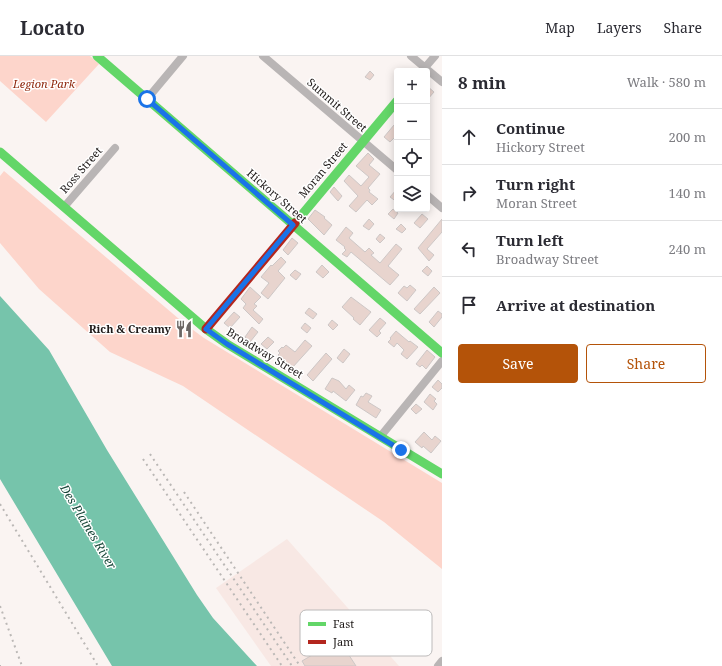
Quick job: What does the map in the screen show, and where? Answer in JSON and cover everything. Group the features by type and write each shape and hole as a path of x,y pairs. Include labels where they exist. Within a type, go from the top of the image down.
{"street":[{"name":"Hickory Street","path":"97,56 442,353"},
{"path":"147,99 183,56"},
{"name":"Summit Street","path":"263,56 394,168"},
{"path":"412,56 423,68"},
{"path":"425,68 435,56"},
{"path":"430,73 442,82"},
{"name":"Moran Street","path":"206,329 394,104"},
{"name":"Ross Street","path":"64,207 115,148"},
{"name":"Broadway Street","path":"0,152 206,329 227,344 442,474"},
{"path":"430,198 442,208"},
{"path":"380,437 442,361"},
{"path":"438,666 442,661"}],"shaded area":[{"path":"287,539 350,610 300,610 300,656 390,656 399,666 271,666 216,588"}],"green space":[{"name":"Legion Park","path":"0,56 90,56 99,64 46,122 0,81"},
{"path":"4,171 185,324 204,338 442,483 442,569 384,522 183,386 110,352 39,289 0,243 0,176"}],"water":[{"name":"Des Plaines River","path":"0,296 49,350 107,450 197,595 213,618 257,666 112,666 0,479"}],"building":[{"path":"370,71 374,75 370,80 365,77"},
{"path":"430,89 434,92 430,97"},
{"path":"394,125 394,138 390,142 384,137"},
{"path":"368,153 374,159 369,165 380,174 368,188 370,190 369,192 378,199 372,205 367,200 356,212 349,206 358,196 344,181 349,175 361,186 369,177 356,166"},
{"path":"334,187 342,196 338,201 330,192"},
{"path":"394,192 394,200 390,197"},
{"path":"393,209 394,212 398,213 394,219 388,214"},
{"path":"315,210 325,217 324,218 332,225 324,235 308,219"},
{"path":"422,214 428,219 420,228 414,223"},
{"path":"369,219 374,224 369,230 363,226"},
{"path":"442,219 442,232 427,249 434,255 429,261 418,248"},
{"path":"401,224 406,229 402,233 396,229"},
{"path":"346,227 353,233 349,238 365,252 369,248 374,253 371,255 380,263 396,244 402,249 388,266 399,275 390,285 351,252 347,257 342,254 346,250 344,248 345,247 336,240"},
{"path":"380,234 385,238 380,243 376,239"},
{"path":"292,238 298,243 288,255 283,250"},
{"path":"281,257 286,262 278,271 285,278 268,299 261,293 269,283 261,277 271,265 272,266"},
{"path":"322,265 329,272 323,278 316,272"},
{"path":"427,266 432,271 428,276 422,271"},
{"path":"295,270 301,274 296,280 290,275"},
{"path":"410,285 416,290 407,301 398,293 404,286 407,288"},
{"path":"250,287 261,297 254,304 257,306 253,310 263,319 259,324 243,308 246,304 241,299"},
{"path":"434,287 440,293 420,314 414,309"},
{"path":"351,297 371,312 360,325 342,307"},
{"path":"309,308 317,314 313,319 305,313"},
{"path":"438,311 442,314 442,317 434,327 429,322"},
{"path":"234,312 240,317 230,328 224,323"},
{"path":"380,318 386,323 379,331 381,333 377,337 369,330"},
{"path":"332,320 338,325 333,330 328,325"},
{"path":"305,323 311,328 307,333 301,328"},
{"path":"252,327 258,332 250,342 245,337"},
{"path":"396,331 409,342 410,341 418,347 407,359 401,354 404,350 397,343 394,347 388,342"},
{"path":"268,337 274,342 267,349 261,344"},
{"path":"305,340 312,346 292,368 278,355 280,353 278,351 286,345 295,352"},
{"path":"344,349 350,354 343,363 337,358"},
{"path":"427,350 435,357 426,369 422,365 420,367 416,364"},
{"path":"326,353 332,359 313,381 307,375"},
{"path":"332,378 339,381 346,389 349,385 355,390 346,401 333,391 332,393 325,389"},
{"path":"438,380 442,384 442,388 438,392 432,387"},
{"path":"366,393 372,396 368,402 381,410 376,418 356,405 361,396 363,397"},
{"path":"430,394 436,399 434,401 437,404 433,410 424,402"},
{"path":"416,404 422,409 416,414 411,409"},
{"path":"424,432 432,440 435,436 441,441 431,453 423,446 422,448 415,442"},
{"path":"310,656 350,656 356,666 305,666 302,661"}],"railway":[{"path":"150,454 292,666"},
{"path":"143,459 282,666"},
{"path":"184,492 300,666"},
{"path":"0,504 98,666"},
{"path":"0,606 22,666"}],"traffic: fast":[{"path":"97,56 442,353"},
{"path":"295,223 394,104"},
{"path":"0,152 206,329 227,344 442,474"}],"traffic: jam":[{"path":"206,329 295,223"}],"place":[{"name":"Rich & Creamy","path":"184,329"}],"route":[{"path":"147,99 293,225 206,329 227,344 401,450"}]}
